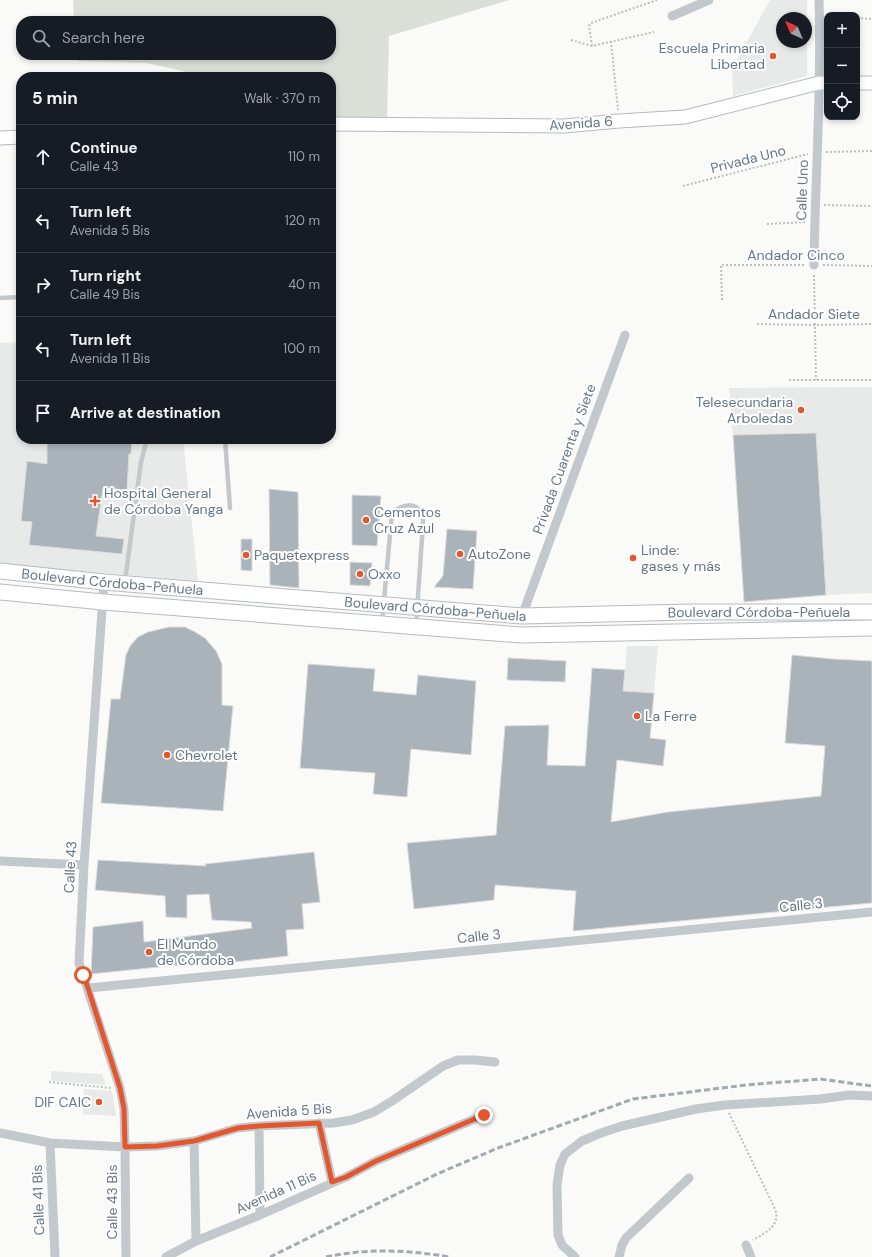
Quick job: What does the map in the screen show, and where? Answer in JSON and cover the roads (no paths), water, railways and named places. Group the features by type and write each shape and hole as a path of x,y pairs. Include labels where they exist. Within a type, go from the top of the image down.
{"main road":[{"name":"Boulevard Córdoba-Peñuela","path":"0,571 104,582 522,616 689,612 872,612"},
{"name":"Boulevard Córdoba-Peñuela","path":"0,592 103,602 521,635 872,628"},
{"path":"521,635 522,616"}],"street":[{"path":"672,16 710,0"},
{"name":"Calle Uno","path":"814,265 815,204 823,83 819,0"},
{"name":"Avenida 6","path":"336,124 564,126 685,117 823,83"},
{"path":"860,83 872,83"},
{"path":"0,138 16,137"},
{"name":"Privada Cuarenta y Siete","path":"522,616 625,334"},
{"name":"Calle 43","path":"104,582 84,864 79,963 120,1088 124,1109 125,1147"},
{"path":"0,861 84,864"},
{"name":"Calle 3","path":"88,988 872,912"},
{"name":"Avenida 5 Bis","path":"0,1133 50,1143 125,1147 157,1146 194,1141 238,1128 333,1123 352,1120 374,1112 443,1066 458,1060 495,1062"},
{"path":"575,1257 562,1245 558,1235 557,1185 560,1165 565,1154 582,1141 600,1133 696,1109 725,1105 798,1101 850,1095 872,1096"},
{"name":"Avenida 11 Bis","path":"166,1257 196,1241 260,1215 346,1177 376,1161 484,1115"},
{"path":"319,1123 332,1182"},
{"path":"259,1126 260,1215"},
{"path":"194,1141 196,1241"},
{"name":"Calle 41 Bis","path":"50,1143 55,1257"},
{"name":"Calle 43 Bis","path":"125,1147 126,1257"},
{"path":"619,1257 622,1245 626,1238 689,1178"},
{"path":"746,1245 751,1257"}],"lane":[{"path":"0,298 16,297"},
{"path":"125,583 141,462 146,444"},
{"path":"225,444 230,508"},
{"path":"382,624 392,513 399,507 407,505 417,508 422,515 423,524 416,627"}],"railway":[{"path":"270,1257 437,1174 498,1148 633,1099 746,1085 820,1079 872,1086"},
{"path":"326,1257 373,1251 419,1253 450,1257"}],"place":[{"name":"Escuela Primaria Libertad","path":"773,56"},
{"name":"Telesecundaria Arboledas","path":"801,410"},
{"name":"Hospital General de Córdoba Yanga","path":"95,501"},
{"name":"Cementos Cruz Azul","path":"366,520"},
{"name":"AutoZone","path":"460,554"},
{"name":"Paquetexpress","path":"246,555"},
{"name":"Linde: gases y más","path":"633,558"},
{"name":"Oxxo","path":"360,574"},
{"name":"La Ferre","path":"637,716"},
{"name":"Chevrolet","path":"167,755"},
{"name":"El Mundo de Córdoba","path":"149,952"},
{"name":"DIF CAIC","path":"99,1102"}]}
